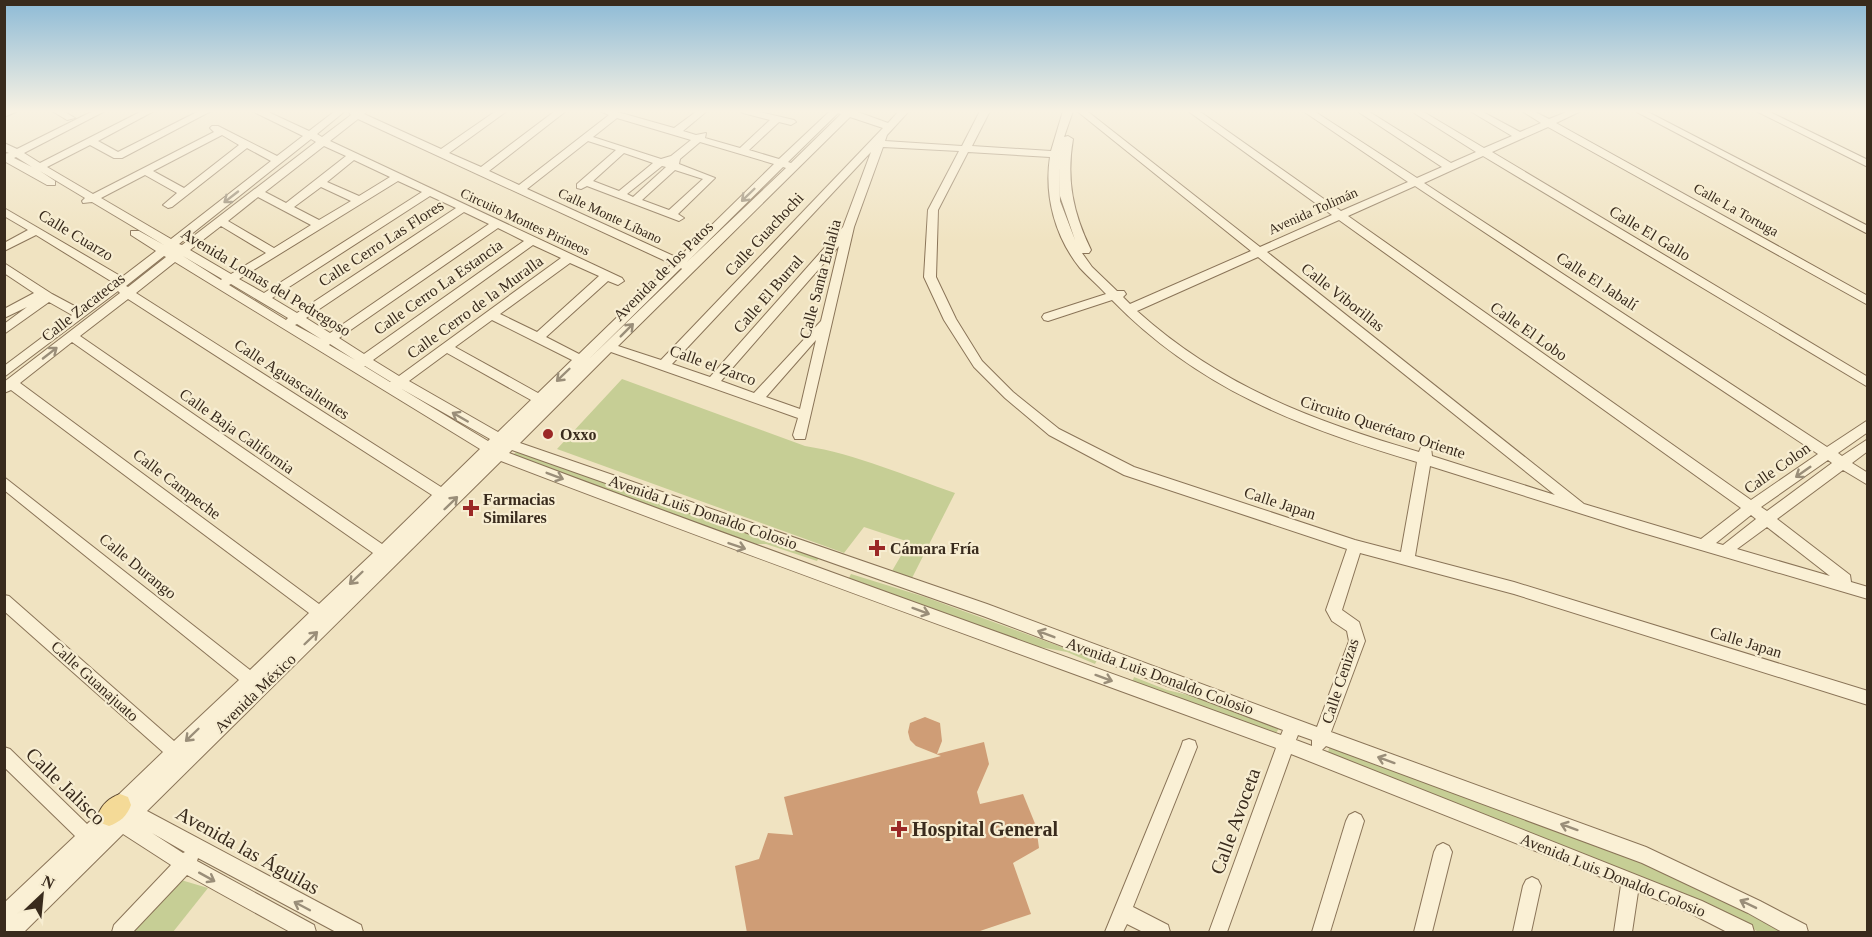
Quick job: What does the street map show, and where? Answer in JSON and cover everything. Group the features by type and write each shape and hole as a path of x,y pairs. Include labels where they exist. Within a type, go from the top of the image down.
{"street":[{"name":"Avenida Lomas del Pedregoso","path":"12,155 499,447"},
{"path":"35,169 63,155"},
{"path":"89,200 173,155"},
{"path":"168,205 232,155"},
{"path":"266,155 277,160"},
{"path":"173,252 277,160 286,155"},
{"path":"173,252 220,221 257,192 298,155"},
{"name":"Circuito Montes Pirineos","path":"348,155 618,282"},
{"name":"Calle Monte Líbano","path":"443,155 685,265"},
{"path":"481,172 504,155"},
{"path":"519,190 564,155"},
{"path":"617,155 582,185 620,195 675,217 710,178 674,162 660,162 637,155"},
{"path":"635,201 682,155"},
{"path":"762,155 789,163"},
{"name":"Avenida de los Patos","path":"499,447 539,399 585,362 798,155"},
{"name":"Calle Guachochi","path":"664,365 864,155"},
{"name":"Calle Santa Eulalia","path":"800,435 849,227 875,155"},
{"name":"Calle Japan","path":"962,155 933,210 930,277 950,320 978,364 1001,387 1054,432 1129,471 1355,546 1407,554 1868,698"},
{"path":"1055,155 1059,155"},
{"name":"Circuito Querétaro Oriente","path":"1059,155 1053,177 1055,201 1069,226 1080,260 1206,371 1331,430 1584,510 1868,585"},
{"name":"Calle Viborillas","path":"1136,155 1416,374 1584,510"},
{"name":"Calle El Lobo","path":"1254,155 1767,519 1845,579"},
{"name":"Calle El Jabalí","path":"1375,155 1868,480"},
{"path":"1431,155 1447,165"},
{"name":"Avenida Tolimán","path":"1048,317 1125,302 1255,250 1470,155"},
{"name":"Calle El Gallo","path":"1488,155 1868,383"},
{"name":"Calle La Tortuga","path":"1606,155 1868,301"},
{"path":"1723,155 1868,231"},
{"path":"1853,155 1867,162"},
{"path":"288,207 352,157"},
{"path":"620,195 660,162"},
{"path":"145,171 184,192"},
{"path":"226,282 396,178"},
{"path":"320,182 358,200"},
{"path":"257,192 318,225"},
{"path":"263,298 428,193"},
{"name":"Calle Cerro Las Flores","path":"292,321 462,209"},
{"name":"Calle Cuarzo","path":"4,211 124,288"},
{"path":"220,221 273,252"},
{"path":"325,342 496,224"},
{"name":"Calle El Burral","path":"712,383 849,227"},
{"path":"4,248 36,231"},
{"name":"Calle Cerro La Estancia","path":"360,363 531,241"},
{"name":"Calle Zacatecas","path":"7,382 81,314 124,288 173,252"},
{"name":"Calle Cerro de la Muralla","path":"396,385 569,258"},
{"name":"Avenida de los Patos","path":"499,447 551,405 585,362 609,347 685,265"},
{"path":"4,267 46,295 81,314"},
{"path":"4,280 16,274"},
{"path":"538,338 606,277"},
{"name":"Avenida Lomas del Pedregoso","path":"226,282 263,298 292,321"},
{"name":"Calle Zacatecas","path":"7,382 72,336 124,288"},
{"name":"Calle Aguascalientes","path":"124,288 441,494"},
{"path":"4,314 46,295"},
{"path":"4,330 46,295"},
{"path":"492,315 585,362"},
{"path":"757,398 825,323"},
{"name":"Calle Baja California","path":"72,336 383,552"},
{"name":"Calle el Zarco","path":"609,347 804,415"},
{"path":"447,348 551,405"},
{"name":"Calle Campeche","path":"7,382 325,616"},
{"name":"Calle Colon","path":"1706,543 1750,508 1868,425"},
{"name":"Calle Colon","path":"1728,549 1868,444"},
{"name":"Avenida México","path":"180,756 249,679 325,616 383,552 441,494 499,447"},
{"name":"Avenida México","path":"8,932 92,841 499,447"},
{"name":"Avenida Luis Donaldo Colosio","path":"499,447 987,611 1116,661 1646,856 1754,907 1799,933"},
{"name":"Avenida Luis Donaldo Colosio","path":"499,447 722,540 836,579 1316,755 1631,880 1696,908 1745,933"},
{"path":"1407,554 1424,459"},
{"name":"Circuito Querétaro Oriente","path":"1424,459 1567,496 1706,543"},
{"name":"Calle Durango","path":"4,482 249,679"},
{"name":"Calle Cenizas","path":"1316,755 1357,641 1354,627 1337,616 1334,610 1355,546"},
{"name":"Circuito Querétaro Oriente","path":"1728,549 1868,593"},
{"name":"Calle Guanajuato","path":"4,601 180,756"},
{"name":"Calle Avoceta","path":"1218,933 1293,725"},
{"path":"1114,933 1189,747"},
{"name":"Calle Jalisco","path":"4,755 92,841"},
{"path":"121,813 185,864 300,931"},
{"name":"Avenida las Águilas","path":"121,813 198,849 354,933"},
{"path":"1321,933 1356,822"},
{"name":"Avenida México","path":"4,916 92,841"},
{"path":"121,933 198,849"},
{"path":"1423,933 1443,852"},
{"path":"1623,933 1631,880"},
{"path":"1522,933 1532,886"},
{"path":"1123,912 1161,933"}],"green space":[{"path":"622,379 805,446 862,460 955,493 912,578 892,571 909,542 864,527 844,553 557,449"},
{"path":"516,452 819,557 817,561 766,544 756,544 736,538 512,456"},
{"path":"851,574 925,597 1097,660 1095,664 1067,652 1034,646 849,578"},
{"path":"1134,677 1167,690 1205,699 1279,728 1274,737 1132,683"},
{"path":"1330,745 1625,855 1693,884 1782,932 1759,932 1674,890 1327,756"},
{"path":"181,880 208,888 173,932 133,932"}],"building":[{"name":"Hospital General","path":"925,717 940,723 942,741 937,754 984,742 989,764 977,792 980,804 1023,794 1036,826 1039,848 1013,863 1031,914 974,933 747,933 735,866 759,859 768,833 793,835 784,797 941,756 916,746 910,740 908,732 910,723"}],"place":[{"name":"Oxxo","path":"548,434"},
{"name":"Farmacias Similares","path":"471,508"},
{"name":"Cámara Fría","path":"877,548"},
{"name":"Hospital General","path":"899,829"}]}
